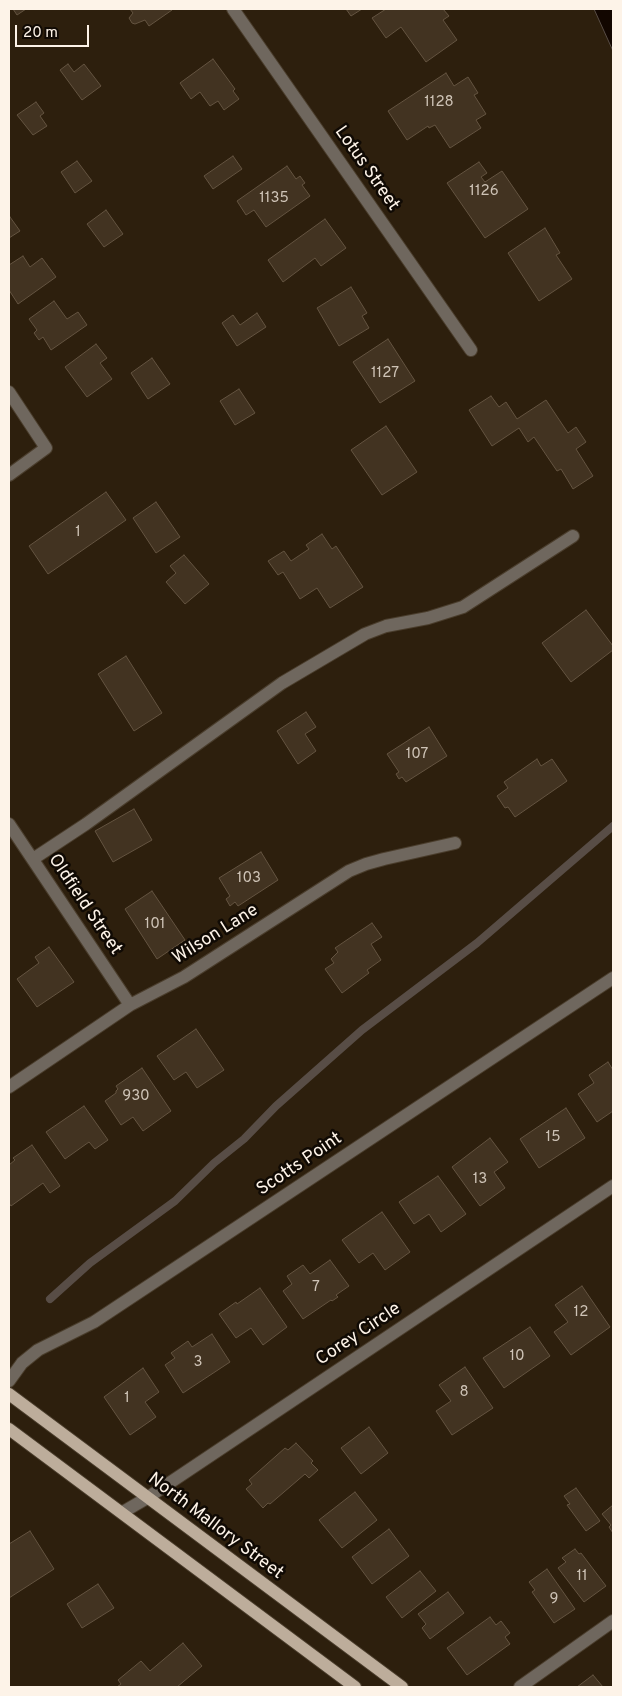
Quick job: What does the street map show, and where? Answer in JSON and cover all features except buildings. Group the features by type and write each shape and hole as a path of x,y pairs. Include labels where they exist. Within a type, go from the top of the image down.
{"main road":[{"name":"North Mallory Street","path":"9,1394 402,1687"},
{"path":"9,1429 355,1687"}],"street":[{"name":"Lotus Street","path":"233,9 471,350"},
{"path":"9,392 46,448 9,475"},
{"path":"32,859 86,824 282,683 366,634 386,626 428,618 463,607 573,536"},
{"name":"Oldfield Street","path":"9,824 130,1005"},
{"name":"Wilson Lane","path":"9,1087 130,1005 184,976 349,871 384,858 455,843"},
{"name":"Scotts Point","path":"9,1381 22,1363 38,1350 94,1322 613,978"},
{"name":"Corey Circle","path":"122,1512 147,1498 613,1186"},
{"path":"520,1687 613,1621"}],"shaded area":[{"path":"594,9 613,9 613,51"}],"waterway":[{"path":"50,1299 90,1263 175,1201 214,1163 244,1139 276,1106 362,1030 477,943 613,826"}]}
